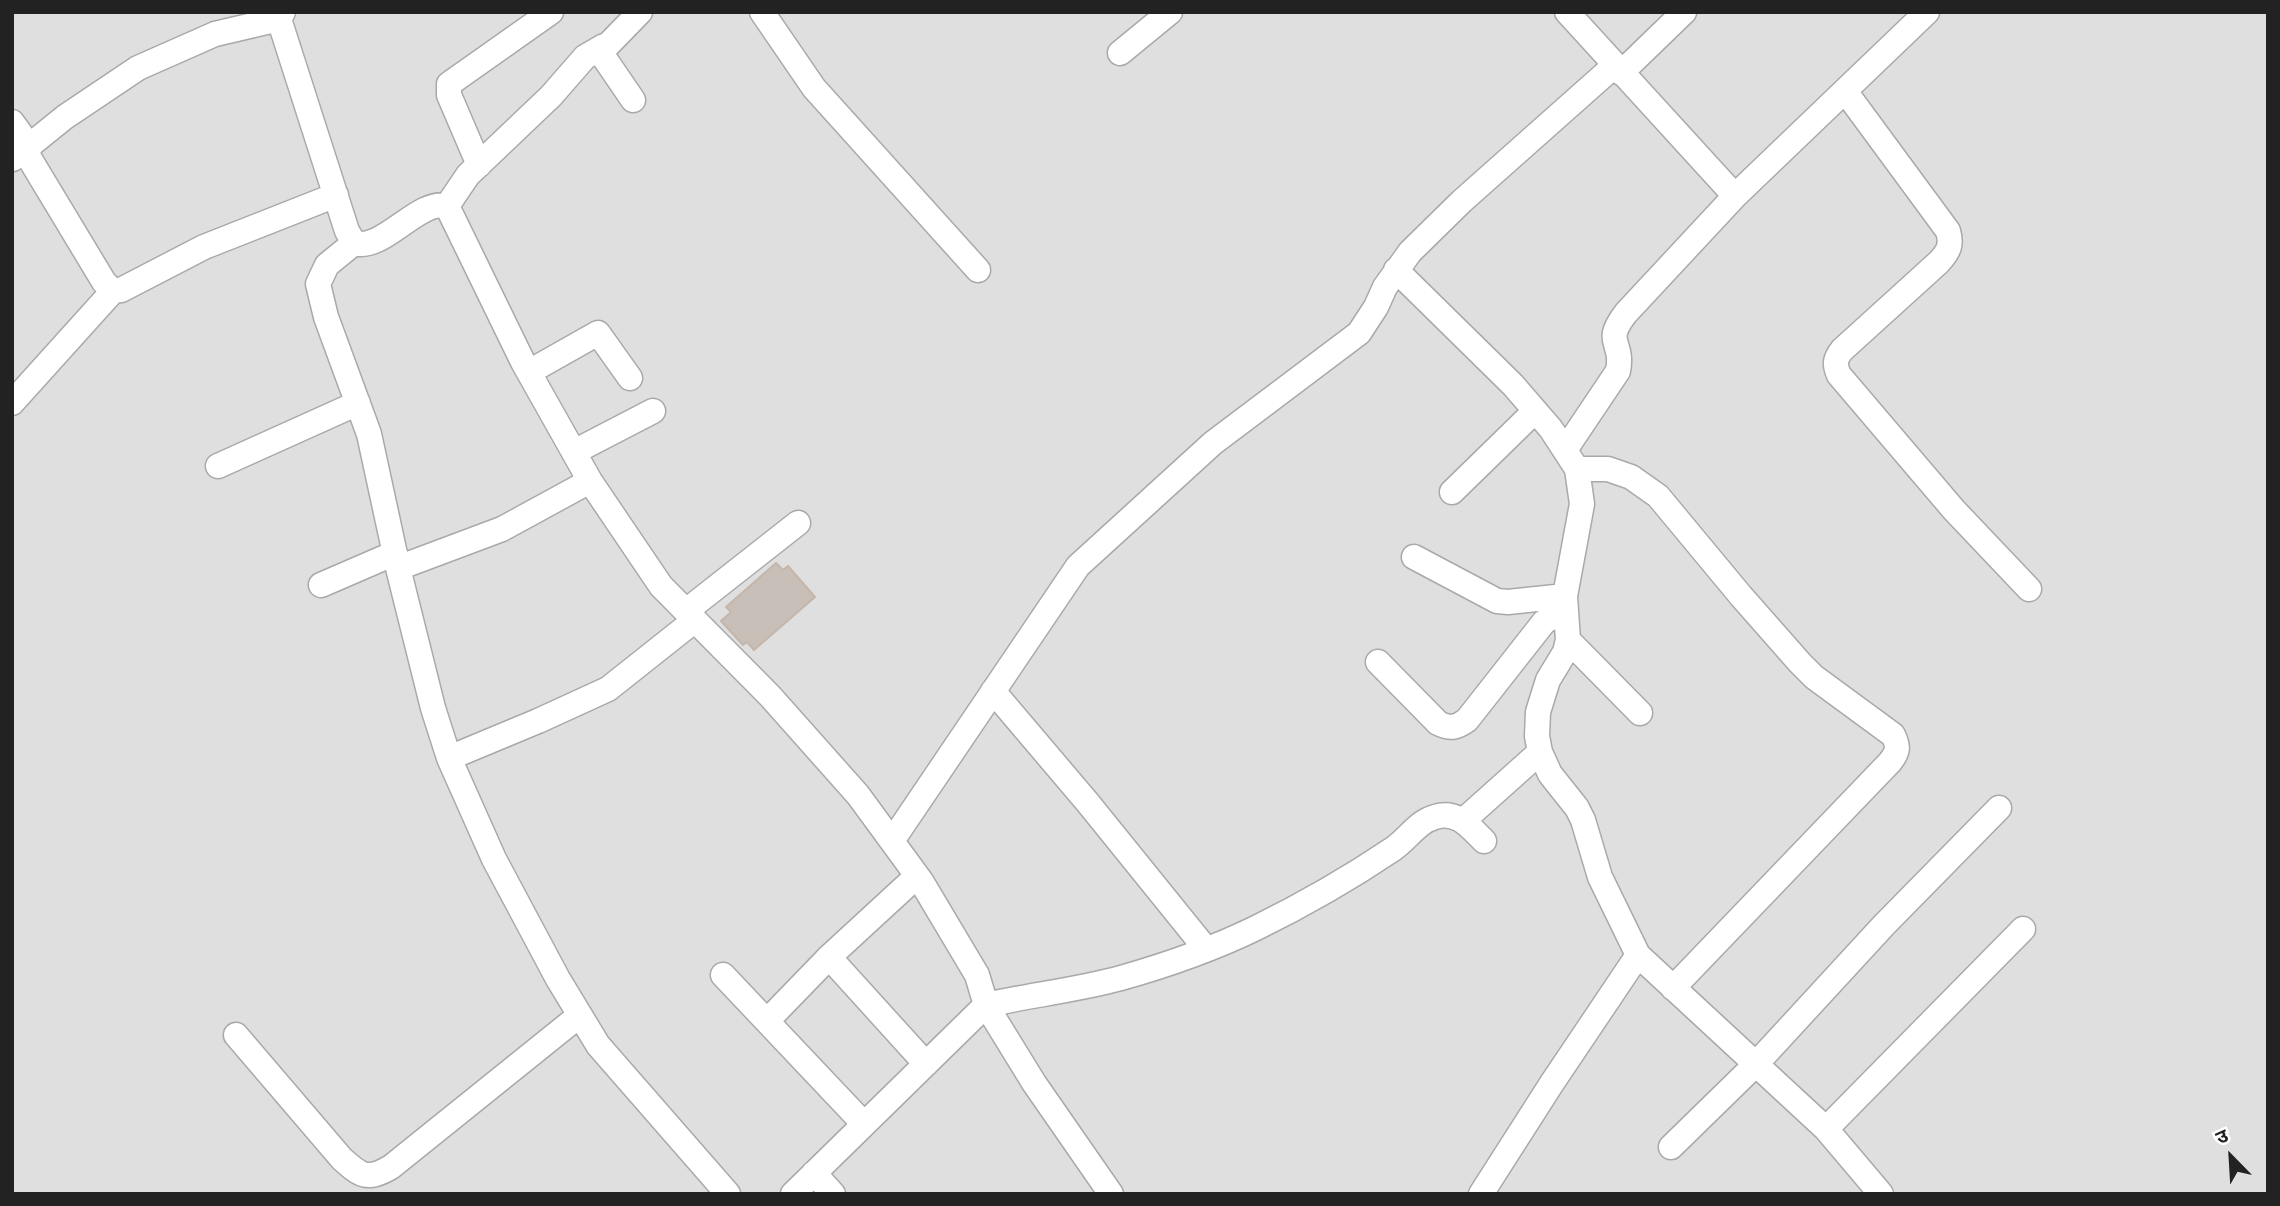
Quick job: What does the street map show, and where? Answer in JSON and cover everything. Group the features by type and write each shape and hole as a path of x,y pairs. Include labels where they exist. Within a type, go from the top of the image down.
{"street":[{"path":"479,165 449,95 449,84 551,12"},
{"path":"447,206 468,175 551,96 585,57 604,46 640,12"},
{"path":"762,12 814,88 978,270"},
{"path":"1120,53 1170,12"},
{"path":"1567,12 1735,196"},
{"path":"892,841 1078,566 1213,443 1359,333 1410,251 1462,201 1684,12"},
{"path":"1571,459 1618,371 1620,358 1613,339 1615,327 1735,196 1927,12"},
{"path":"23,153 65,117 138,68 215,34 281,15 347,231 354,243 362,245 425,212 442,205 447,206"},
{"path":"604,46 605,59 633,100"},
{"path":"1845,90 1948,231 1951,242 1948,252 1938,262 1842,350 1835,359 1835,368 1954,510 2029,589"},
{"path":"12,122 23,153 104,282 113,291"},
{"path":"12,403 113,291 121,290 204,247 336,195"},
{"path":"447,206 529,372 590,481 660,586 770,696 858,795 917,876 976,975 986,1005 1034,1083 1111,1194"},
{"path":"354,243 327,265 318,284 326,317 369,434 396,560 433,708 449,758 494,859 558,979 598,1045 728,1194"},
{"path":"1396,270 1513,385 1571,459 1582,504 1565,603 1568,640 1565,652 1548,680 1538,712 1537,736 1540,752 1550,774 1577,808 1583,820 1600,877 1638,955 1826,1129 1881,1194"},
{"path":"529,372 597,334 630,378"},
{"path":"218,466 358,403"},
{"path":"574,452 653,411"},
{"path":"1452,492 1535,411"},
{"path":"1571,459 1631,477 1658,496 1800,663 1814,677 1893,735 1898,744 1897,752 1890,762 1673,988"},
{"path":"321,585 502,529 590,481"},
{"path":"449,758 608,689 798,523"},
{"path":"1414,557 1497,601 1565,603"},
{"path":"1378,662 1438,723 1448,728 1457,727 1467,720 1544,622 1565,603"},
{"path":"1568,640 1640,713"},
{"path":"993,691 1206,949"},
{"path":"1464,820 1540,752"},
{"path":"1671,1147 1756,1065 1884,925 1999,808"},
{"path":"793,1194 986,1005 1119,978 1206,949 1255,929 1371,864 1399,846 1420,824 1436,817 1451,816 1464,820 1483,841"},
{"path":"767,1021 828,957 917,876"},
{"path":"1826,1129 2023,929"},
{"path":"1481,1194 1638,955"},
{"path":"828,957 926,1064"},
{"path":"723,975 864,1124"},
{"path":"236,1035 342,1159 358,1173 377,1175 391,1167 580,1015"},
{"path":"814,1173 833,1194"}],"shaded area":[{"path":"12,12 2268,12 2268,1194 12,1194"}],"building":[{"path":"776,563 783,570 788,566 815,597 754,650 747,642 743,645 721,621 731,612 726,607"}]}
